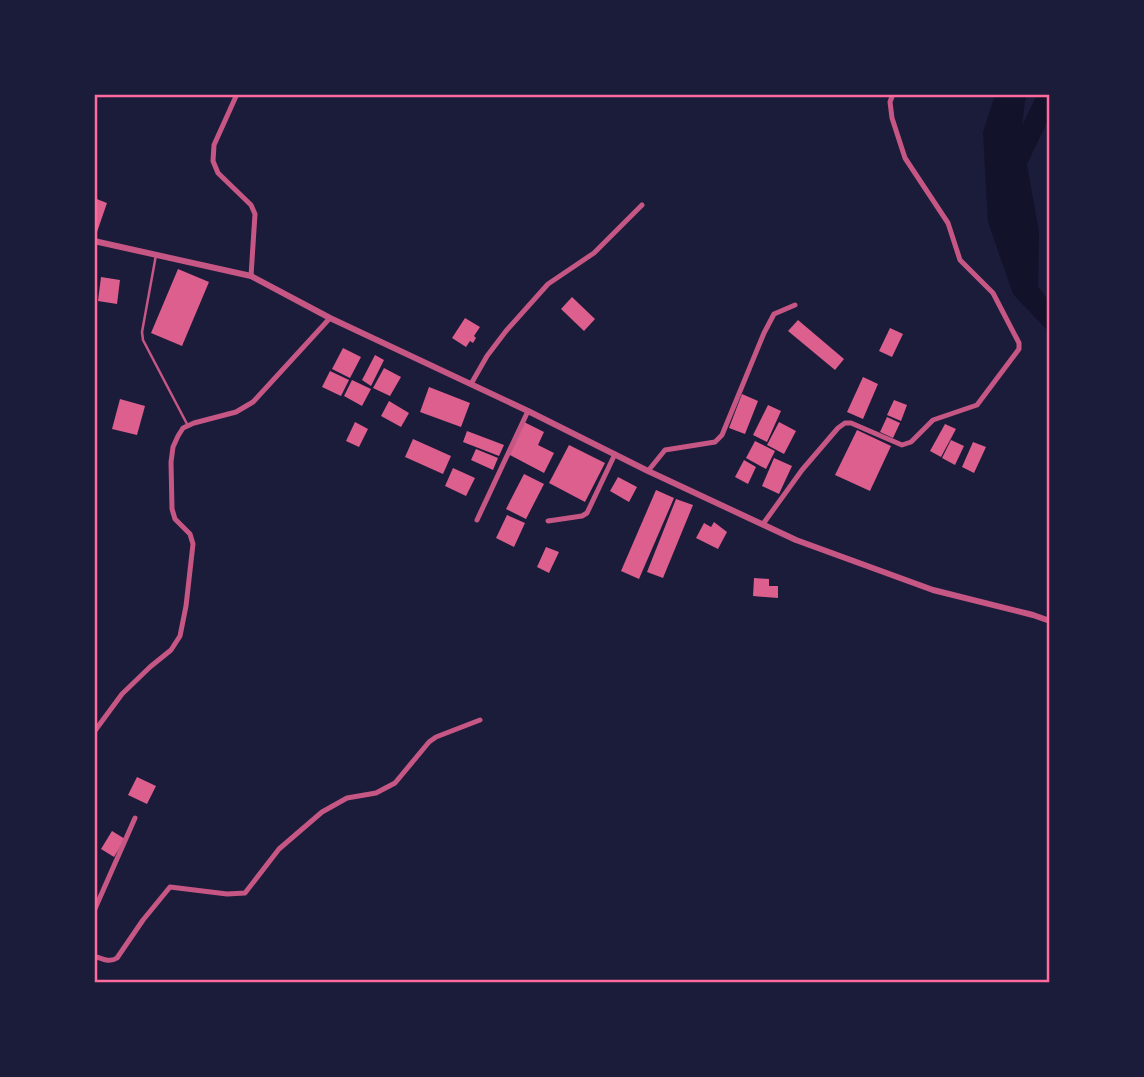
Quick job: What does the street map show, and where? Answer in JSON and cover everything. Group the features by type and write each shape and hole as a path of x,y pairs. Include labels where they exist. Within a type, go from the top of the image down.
{"street":[{"path":"237,94 214,145 213,162 218,173 251,205 255,214 251,276"},
{"path":"763,524 802,470 838,428 851,424 902,445 907,444 933,420 977,405 1019,349 1019,343 993,293 960,260 948,223 905,158 892,118 890,102 893,94"},
{"path":"471,384 506,331 548,284 594,253 642,205"},
{"path":"94,241 251,276 330,317 796,540 933,590 1049,621"},
{"path":"648,471 665,450 715,442 722,435 764,333 775,314 794,305"},
{"path":"94,733 122,694 171,650 180,636 193,544 190,534 173,514 171,462 178,436 188,426 236,412 253,402 330,317"},
{"path":"477,520 527,411"},
{"path":"548,521 587,513 615,454"},
{"path":"94,956 106,961 117,958 170,887 227,894 245,893 279,849 322,812 347,798 376,793 395,783 429,742 480,720"},
{"path":"94,911 135,818"}],"lane":[{"path":"156,255 142,332 143,340 188,426"}],"shaded area":[{"path":"995,95 1028,95 1025,100 1020,143 1027,165 1039,232 1038,287 1049,301 1049,332 1013,294 988,222 983,132"}],"building":[{"path":"94,198 107,203 97,232 94,232"},
{"path":"178,269 209,282 182,346 151,333"},
{"path":"101,277 120,280 117,304 98,301"},
{"path":"572,297 595,319 584,331 561,309"},
{"path":"465,318 480,327 473,343 470,341 466,347 452,338"},
{"path":"798,320 844,359 835,370 788,331"},
{"path":"890,328 903,334 892,357 879,351"},
{"path":"343,348 361,357 350,378 332,369"},
{"path":"375,355 384,360 371,386 362,380"},
{"path":"384,368 401,377 390,396 373,388"},
{"path":"330,371 349,380 341,396 322,387"},
{"path":"863,377 878,384 863,419 847,412"},
{"path":"352,380 371,389 362,406 344,396"},
{"path":"429,387 470,403 461,427 420,412"},
{"path":"742,394 758,401 745,434 729,428"},
{"path":"120,399 145,406 137,435 112,429"},
{"path":"894,400 907,405 901,421 887,415"},
{"path":"389,401 409,413 401,427 381,416"},
{"path":"768,405 781,411 767,442 753,435"},
{"path":"887,417 900,423 893,438 880,432"},
{"path":"355,422 368,429 359,447 346,441"},
{"path":"524,422 544,432 538,445 554,453 544,473 508,454"},
{"path":"779,422 796,431 784,454 767,445"},
{"path":"945,424 956,429 941,457 930,451"},
{"path":"857,430 891,446 870,491 835,475"},
{"path":"467,431 504,445 499,456 463,442"},
{"path":"413,439 451,456 443,474 405,457"},
{"path":"951,440 964,446 955,465 942,458"},
{"path":"755,441 775,451 766,469 746,458"},
{"path":"973,442 986,447 974,473 962,467"},
{"path":"569,445 605,463 585,502 549,483"},
{"path":"476,449 498,458 493,470 471,460"},
{"path":"774,458 792,466 779,494 762,486"},
{"path":"744,460 756,467 748,484 735,477"},
{"path":"453,468 475,478 466,496 445,486"},
{"path":"524,474 544,484 526,519 506,509"},
{"path":"618,477 637,487 629,502 610,491"},
{"path":"656,490 674,498 639,579 621,571"},
{"path":"676,499 693,505 663,578 647,572"},
{"path":"507,515 525,523 514,547 496,538"},
{"path":"714,522 727,532 718,549 696,538 704,523 711,527"},
{"path":"546,547 559,552 549,573 537,567"},
{"path":"754,578 769,579 769,586 778,586 778,598 753,596"},
{"path":"137,777 156,786 147,804 128,795"},
{"path":"112,831 125,839 114,857 101,849"}],"waterway":[{"path":"1014,174 1013,169 1049,94"}]}
